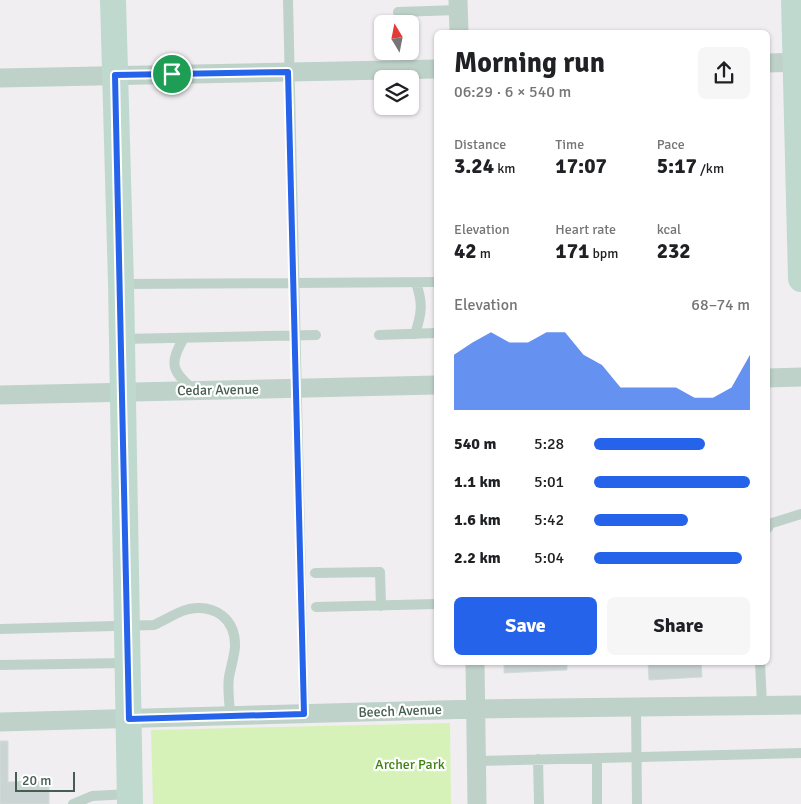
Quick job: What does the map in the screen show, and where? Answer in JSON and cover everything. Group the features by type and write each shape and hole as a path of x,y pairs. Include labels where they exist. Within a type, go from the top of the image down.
{"street":[{"path":"113,0 121,284 120,339 130,799"},
{"path":"794,0 798,62 801,279"},
{"path":"458,5 459,30"},
{"path":"770,63 798,62"},
{"path":"0,78 434,69"},
{"path":"770,378 801,377"},
{"name":"Cedar Avenue","path":"0,395 434,385"},
{"path":"475,665 477,804"},
{"name":"Beech Avenue","path":"0,722 476,709 801,705"}],"lane":[{"path":"288,0 288,72 304,714"},
{"path":"398,12 458,5"},
{"path":"121,284 434,282"},
{"path":"415,334 420,318 422,299 416,283"},
{"path":"379,335 434,333"},
{"path":"120,339 316,335"},
{"path":"184,338 174,354 175,371 179,378 194,391"},
{"path":"770,524 801,514"},
{"path":"315,573 380,572 381,606"},
{"path":"316,607 434,604"},
{"path":"0,630 154,625 175,613 190,609 206,609 220,613 234,632 235,645 229,678 230,716"},
{"path":"0,665 127,663"},
{"path":"760,665 762,705"},
{"path":"636,707 637,804"},
{"path":"477,761 801,753"},
{"path":"597,758 597,804"},
{"path":"538,759 539,804"},
{"path":"73,804 92,796 130,799"}],"green space":[{"name":"Archer Park","path":"450,723 451,804 153,804 151,730"}],"building":[{"path":"504,665 567,665 567,670 504,673"},
{"path":"648,665 701,665 702,677 649,680"},
{"path":"0,741 8,741 8,782 49,781 49,804 0,804"}],"route":[{"path":"288,72 304,714 129,719 115,75 172,74 288,72"}]}
